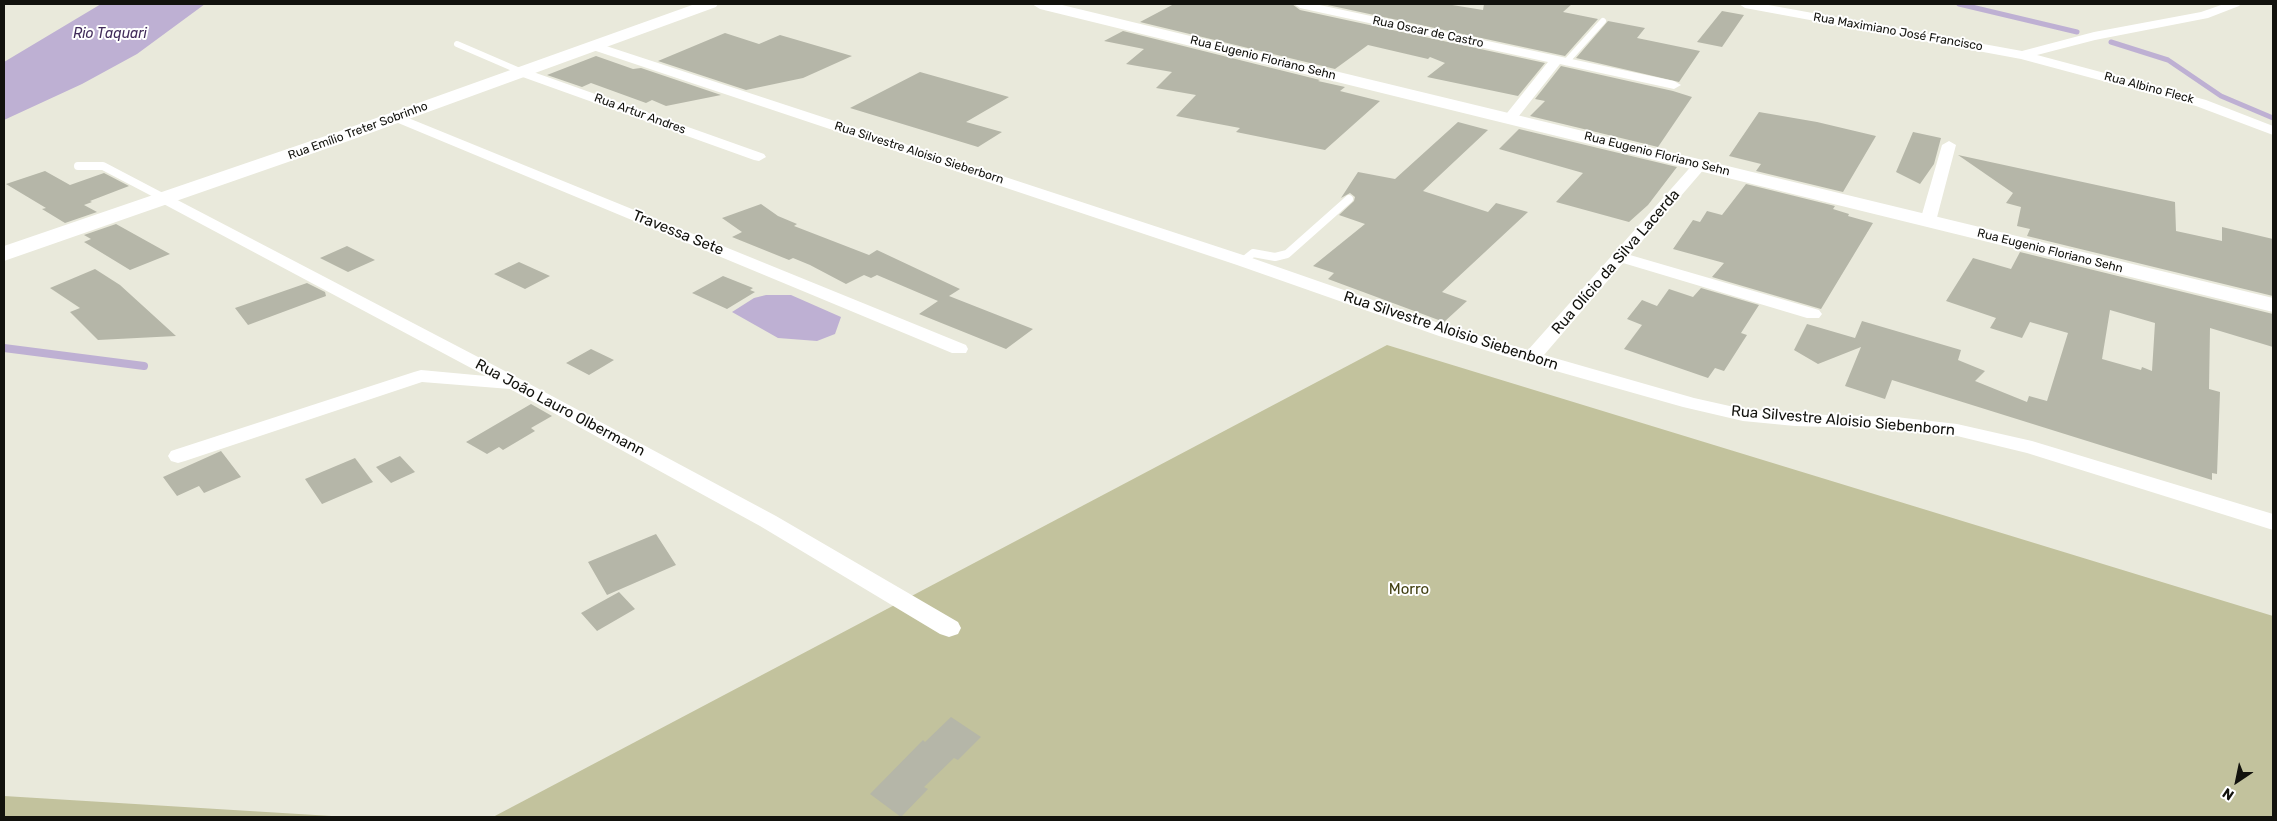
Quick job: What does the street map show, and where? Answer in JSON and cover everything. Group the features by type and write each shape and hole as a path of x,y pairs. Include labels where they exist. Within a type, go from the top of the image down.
{"main road":[{"name":"Rua Emílio Treter Sobrinho","path":"4,254 396,117 710,4"}],"street":[{"name":"Rua Eugenio Floriano Sehn","path":"1040,4 2273,305"},
{"name":"Rua Oscar de Castro","path":"1300,4 1674,85"},
{"name":"Rua Maximiano José Francisco","path":"1745,4 2022,55"},
{"path":"2022,55 2094,36 2204,15 2230,4"},
{"name":"Rua Silvestre Aloisio Sieberborn","path":"594,46 1243,261"},
{"name":"Rua Albino Fleck","path":"2022,55 2201,102 2273,131"},
{"path":"1510,118 1561,61"},
{"name":"Rua Artur Andres","path":"522,72 759,157"},
{"name":"Travessa Sete","path":"396,117 959,350"},
{"path":"1928,221 1949,145"},
{"name":"Rua Olício da Silva Lacerda","path":"1531,358 1700,165"},
{"name":"Rua João Lauro Olbermann","path":"164,198 517,384 768,521 949,628"},
{"path":"1620,257 1813,314"},
{"name":"Rua Silvestre Aloisio Siebenborn","path":"1243,261 1446,332 1690,404 1743,415 1795,420 1896,423 1957,430 2032,448 2273,522"},
{"path":"178,456 421,376 517,384"}],"lane":[{"path":"1561,61 1603,21"},
{"path":"457,44 522,72"},
{"path":"78,166 103,166 164,198"},
{"path":"1243,261 1253,253 1276,257 1287,254 1349,199"}],"green space":[{"name":"Morro","path":"1387,345 2273,616 2273,817 493,817"},
{"path":"4,796 348,817 4,817"}],"water":[{"name":"Rio Taquari","path":"101,4 205,4 137,54 82,84 4,120 4,62"},
{"path":"766,295 791,295 841,317 835,334 817,341 778,338 732,312 754,298"}],"building":[{"path":"1174,4 1292,4 1300,10 1545,63 1518,96 1427,77 1445,63 1430,57 1428,59 1368,45 1335,69 1140,22"},
{"path":"1323,4 1446,4 1483,10 1484,4 1572,4 1563,12 1598,19 1565,56"},
{"path":"1722,11 1744,15 1722,47 1697,42"},
{"path":"1608,21 1645,28 1637,38 1700,51 1679,82 1576,58"},
{"path":"1123,31 1320,80 1318,81 1345,87 1340,91 1380,101 1325,150 1236,132 1240,128 1176,116 1196,95 1156,88 1172,72 1126,64 1144,49 1104,41"},
{"path":"725,33 759,44 780,35 852,56 803,78 746,90 658,61"},
{"path":"596,56 633,69 641,68 721,95 666,106 652,100 646,103 591,83 582,87 547,75"},
{"path":"1561,66 1692,97 1658,147 1530,116 1545,101 1535,99"},
{"path":"920,72 1009,97 966,122 1002,132 978,147 850,108"},
{"path":"1759,112 1817,122 1876,136 1843,192 1756,171 1761,164 1729,156"},
{"path":"1458,122 1488,130 1423,191 1488,212 1496,203 1528,212 1442,292 1467,301 1444,322 1328,279 1334,273 1313,266 1365,224 1339,215 1354,201 1355,197 1350,193 1341,198 1358,172 1395,179"},
{"path":"1519,129 1677,167 1648,205 1629,222 1556,202 1583,173 1499,149"},
{"path":"1913,132 1941,138 1934,164 1920,184 1896,172"},
{"path":"1958,155 2175,202 2176,231 2222,241 2222,227 2273,239 2273,296 2027,236 2030,229 2017,226 2021,207 2006,203 2013,193"},
{"path":"45,171 70,185 104,173 129,186 90,201 92,202 84,205 97,212 65,223 42,209 46,208 6,184"},
{"path":"1746,184 1835,206 1833,209 1849,214 1848,216 1873,223 1821,309 1712,277 1724,263 1673,249 1693,220 1700,222 1707,211 1722,215"},
{"path":"761,204 778,216 797,224 794,226 869,255 877,250 960,289 949,296 1033,329 1006,349 919,314 938,301 877,275 871,278 864,275 846,284 810,265 793,258 789,260 732,237 742,232 722,218"},
{"path":"116,224 170,254 130,270 84,242 91,239 84,235"},
{"path":"347,246 375,260 348,272 320,258"},
{"path":"2020,252 2273,314 2273,347 2210,328 2209,389 2220,392 2217,474 2212,473 2212,480 1892,380 1885,399 1845,386 1861,347 1818,364 1794,350 1807,324 1855,338 1862,321 1961,350 1958,360 1985,371 1975,381 2027,402 2029,396 2047,401 2068,333 2030,322 2022,338 1990,328 1996,318 1946,301 1973,258 2011,269","holes":["2110,310 2155,323 2152,371 2142,367 2141,370 2102,359"]},
{"path":"519,262 550,276 525,289 494,274"},
{"path":"95,269 120,285 176,336 98,340 70,312 80,308 50,288"},
{"path":"723,276 753,288 750,290 755,292 727,309 692,293"},
{"path":"307,283 325,292 326,296 248,325 235,308"},
{"path":"1701,288 1759,305 1741,333 1747,335 1724,371 1715,368 1708,378 1624,349 1642,325 1627,319 1642,300 1657,306 1669,289 1693,297"},
{"path":"591,349 614,360 589,375 566,363"},
{"path":"531,404 552,416 531,428 535,431 503,450 499,447 487,454 466,442"},
{"path":"221,451 241,477 204,493 199,486 177,496 163,477"},
{"path":"400,456 415,472 391,483 376,467"},
{"path":"355,458 373,482 322,504 305,479"},
{"path":"656,534 676,565 607,595 588,562"},
{"path":"619,592 635,609 597,631 581,613"},
{"path":"951,717 981,737 958,760 954,758 924,787 928,789 901,817 870,794 923,740 925,742"}],"waterway":[{"path":"1959,4 2077,32"},
{"path":"2111,42 2168,60 2221,96 2273,118"},
{"path":"4,348 144,366"}]}
